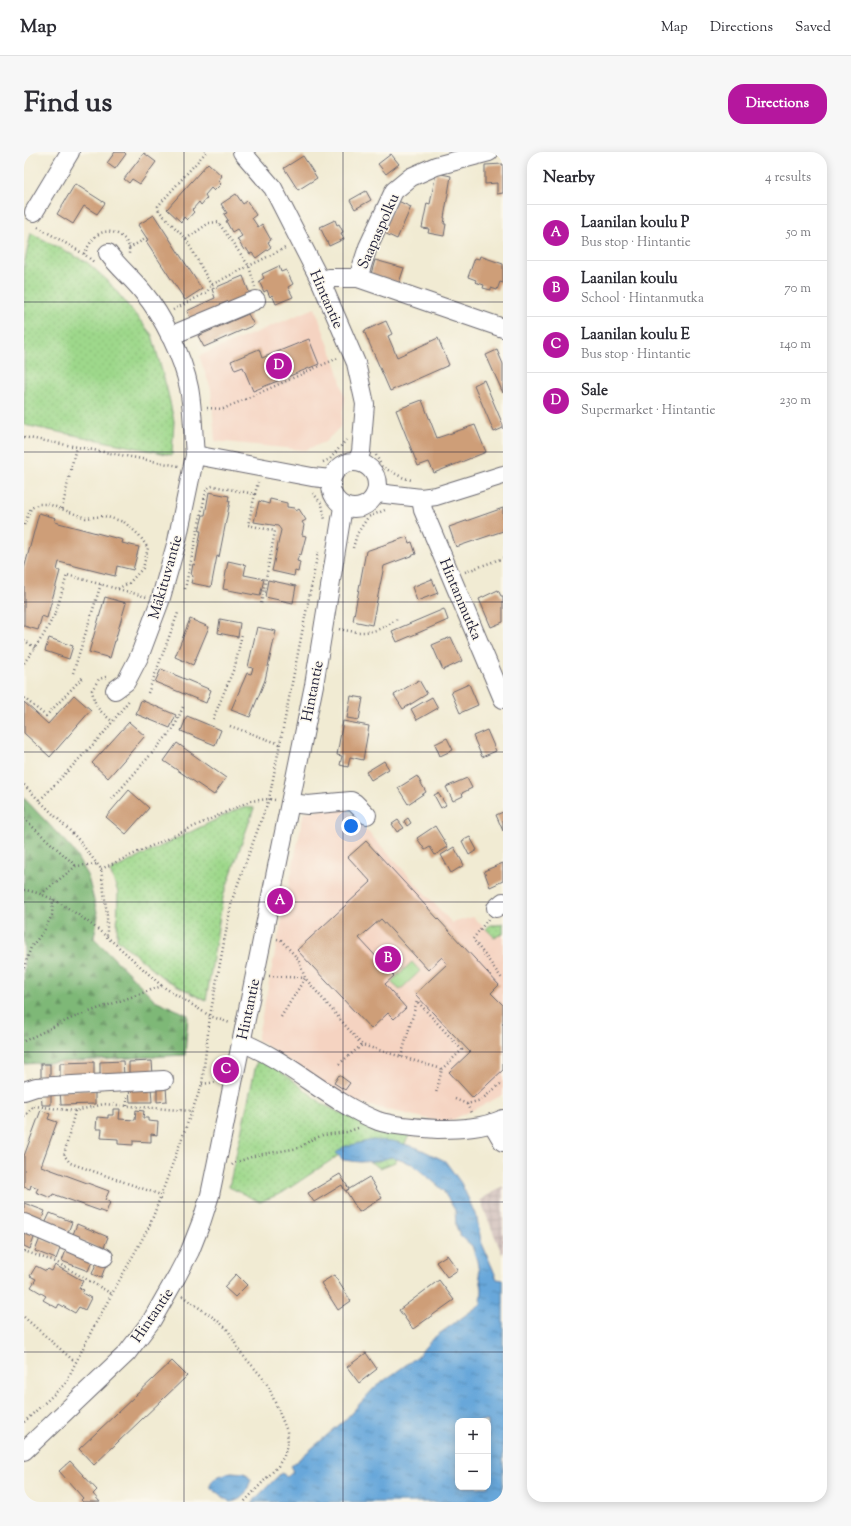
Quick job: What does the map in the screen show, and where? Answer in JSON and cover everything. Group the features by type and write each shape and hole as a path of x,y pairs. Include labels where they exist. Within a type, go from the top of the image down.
{"street":[{"path":"35,219 70,152"},
{"name":"Hintantie","path":"242,152 273,188 321,282 356,363 365,404 361,452 357,462"},
{"name":"Saapaspolku","path":"358,278 368,247 394,191 411,177 436,166 489,152"},
{"name":"Mäkituvantie","path":"102,258 118,267 143,292 170,336 186,373 189,390 187,457 177,541 160,601 139,657 126,682 115,690"},
{"path":"321,282 329,278 358,278 503,328"},
{"path":"170,336 256,300"},
{"path":"187,457 331,479"},
{"path":"349,462 357,462 368,466 374,472 378,484 377,493 371,502 364,507 351,509 343,507 332,495 330,488 331,479 335,471 341,465 349,462"},
{"path":"377,493 419,489 436,496 503,475"},
{"name":"Hintanmutka","path":"419,489 423,510 503,699"},
{"name":"Hintantie","path":"24,1451 127,1353 152,1320 178,1276 196,1237 210,1195 314,685 343,507"},
{"path":"290,803 308,805 350,801 355,803 367,815"},
{"path":"243,1035 252,1046 278,1061 343,1104 379,1121 418,1128 457,1129 498,1121 503,1142"},
{"path":"24,1091 36,1087 164,1080"},
{"path":"24,1224 104,1257"}],"path":[{"path":"206,152 158,206 159,211 186,239 211,285"},
{"path":"35,219 84,254 102,258"},
{"path":"186,239 209,223 218,222 249,266 258,295 256,300"},
{"path":"129,248 147,238"},
{"path":"171,311 207,292 211,285 290,246"},
{"path":"201,408 224,409 343,356"},
{"path":"24,437 76,446 184,473 187,457"},
{"path":"330,459 347,438"},
{"path":"62,509 76,446"},
{"path":"382,467 404,478 419,489"},
{"path":"312,477 310,490 322,504 325,521 324,527"},
{"path":"258,480 248,525 275,531 261,604"},
{"path":"185,589 206,490 213,486 255,494"},
{"path":"24,525 31,508 39,504 48,504 86,518 104,516 124,522 140,535 148,548 143,568 129,583 117,589"},
{"path":"24,1422 64,1384 150,1225 202,1084 210,1016 232,900 269,799 319,550"},
{"path":"451,577 503,558"},
{"path":"24,663 35,648 56,612 67,575 149,598"},
{"path":"73,673 101,584"},
{"path":"148,693 178,613"},
{"path":"336,629 354,632 370,632 385,628 397,619"},
{"path":"213,718 235,666 242,634"},
{"path":"24,640 35,648"},
{"path":"24,698 46,716 83,677"},
{"path":"112,799 174,728 183,707"},
{"path":"230,726 280,744"},
{"path":"24,785 77,838 102,869 107,915 107,938"},
{"path":"102,869 250,801 269,799 290,803"},
{"path":"24,819 76,866"},
{"path":"41,894 76,866 98,864"},
{"path":"24,890 41,894 76,914 107,938 162,986 243,1035"},
{"path":"24,968 31,946 44,931 52,915 53,900"},
{"path":"499,905 473,939 503,980"},
{"path":"274,937 281,940 298,959 305,978 362,1045 442,1069"},
{"path":"266,976 305,978"},
{"path":"280,1017 305,978"},
{"path":"24,1041 72,1018 162,986"},
{"path":"401,1057 417,1001 462,1050 442,1069 436,1093"},
{"path":"340,1064 362,1045"},
{"path":"455,1099 467,1104 481,1100 503,1082"},
{"path":"34,1106 74,1111 104,1104 192,1111"},
{"path":"74,1111 64,1155 70,1163 161,1195"},
{"path":"229,1168 234,1163 257,1155 299,1148 311,1140 323,1135 347,1132 379,1121"},
{"path":"24,1251 56,1262 112,1294"},
{"path":"178,1293 218,1320 228,1330 240,1352 264,1379 287,1431 288,1442 284,1456 278,1466 244,1502"},
{"path":"24,1317 76,1362"}],"shaded area":[{"path":"315,308 338,371 345,399 340,427 325,442 305,450 215,441 211,389 199,356"},
{"path":"345,807 452,923 473,917 494,937 503,934 503,1095 446,1123 349,1101 257,1040 304,812"},
{"path":"503,1186 503,1253 502,1254 480,1200"}],"green space":[{"path":"31,233 88,263 108,281 152,335 174,421 172,455 24,425 24,265"},
{"path":"24,798 73,850 88,877 98,916 94,938 155,1000 188,1015 185,1055 24,1064"},
{"path":"242,807 254,808 223,897 206,1001 163,978 117,939 118,892 110,871"},
{"path":"503,923 503,934 494,937 486,929 490,925 498,925"},
{"path":"412,962 420,971 400,990 391,982"},
{"path":"257,1060 277,1068 324,1105 363,1123 410,1134 395,1162 380,1168 348,1149 282,1193 260,1202 229,1187"}],"water":[{"path":"372,1140 393,1141 418,1148 445,1161 461,1183 477,1219 481,1241 497,1279 503,1280 503,1502 252,1502 281,1473 287,1476 292,1472 293,1469 291,1466 345,1420 375,1387 417,1357 432,1339 481,1304 482,1289 477,1261 472,1246 460,1235 456,1226 455,1210 442,1189 412,1164 391,1157 378,1161 360,1162 343,1160 336,1153 343,1147"},
{"path":"231,1472 245,1473 251,1480 244,1495 235,1501 230,1502 211,1488 211,1482 219,1476"}],"building":[{"path":"115,152 124,152 126,154 115,169 107,163"},
{"path":"144,153 156,162 140,184 132,179 129,183 124,179"},
{"path":"391,154 399,164 386,174 378,164"},
{"path":"303,156 317,178 298,190 284,168"},
{"path":"208,163 222,176 218,181 221,184 214,191 211,188 205,195 207,198 201,205 199,202 192,210 194,212 187,220 184,217 181,222 167,209"},
{"path":"503,164 503,193 497,194 497,183 485,184 485,165"},
{"path":"436,173 451,176 444,218 444,224 446,224 444,236 428,233 429,229 422,228 427,203 430,204"},
{"path":"75,184 105,203 97,214 84,206 73,224 57,214"},
{"path":"366,191 371,200 355,209 350,200"},
{"path":"236,194 243,204 247,201 256,215 252,218 258,227 262,224 271,240 268,242 271,247 256,258 252,253 250,254 246,248 244,250 237,239 242,236 237,229 232,232 226,221 228,220 224,214 227,213 221,204"},
{"path":"396,200 411,207 397,239 382,232"},
{"path":"154,215 202,289 185,300 146,241 148,240 138,225"},
{"path":"335,220 343,232 341,233 344,239 329,246 320,227"},
{"path":"480,256 503,264 503,283 500,282 497,290 483,288 484,285 475,282 476,280 468,277 475,258 479,259"},
{"path":"375,260 404,268 399,283 371,274"},
{"path":"279,266 281,272 286,270 293,284 288,287 293,297 276,304 272,295 270,297 267,290 264,292 259,281 264,278 262,274"},
{"path":"243,276 251,297 192,322 187,311 215,298 212,289"},
{"path":"248,314 254,325 204,347 198,336"},
{"path":"386,321 392,334 388,336 397,357 438,338 449,365 390,391 364,331"},
{"path":"309,339 319,364 253,391 243,367 235,370 231,361 259,349 262,358"},
{"path":"497,350 503,364 503,393 486,355"},
{"path":"484,380 503,425 503,428 494,432 474,385"},
{"path":"422,400 437,438 475,425 486,452 434,473 429,462 418,466 396,410"},
{"path":"209,492 229,496 228,501 230,501 219,557 217,556 211,587 191,583 193,576 191,575 193,564 195,565 201,531 199,531 203,515 205,515"},
{"path":"270,499 287,503 287,507 294,508 296,511 299,509 306,520 302,522 304,525 302,535 306,536 301,555 299,554 297,561 300,562 298,572 295,571 294,576 272,571 281,530 278,526 254,522 259,501 269,504"},
{"path":"503,508 503,531 456,547 449,527"},
{"path":"39,513 56,518 55,522 123,540 122,543 139,547 133,570 117,566 115,576 59,562 57,570 60,571 47,618 42,616 38,630 24,626 24,569"},
{"path":"407,537 409,543 412,542 416,554 384,566 372,625 353,621 366,551"},
{"path":"228,561 246,565 244,575 264,579 260,596 223,589"},
{"path":"432,579 438,593 417,601 412,587"},
{"path":"268,580 296,586 293,603 265,597"},
{"path":"498,590 501,596 503,596 503,622 491,627 479,599"},
{"path":"105,597 126,603 110,658 89,652"},
{"path":"444,609 448,620 397,642 392,631"},
{"path":"190,619 209,627 193,665 175,657"},
{"path":"220,619 240,623 238,637 218,633"},
{"path":"257,627 276,631 265,680 250,717 231,710 247,673 251,674 253,668 248,667"},
{"path":"451,637 462,661 443,670 432,645"},
{"path":"49,638 73,646 69,659 45,651"},
{"path":"161,669 211,690 206,703 155,682"},
{"path":"419,680 427,694 403,709 394,695"},
{"path":"469,684 478,705 460,713 451,692"},
{"path":"74,695 91,710 50,757 24,733 24,702 48,724"},
{"path":"351,696 363,698 359,720 347,718"},
{"path":"432,697 438,708 417,720 411,709"},
{"path":"141,700 176,715 170,728 136,714"},
{"path":"187,716 221,730 215,745 181,731"},
{"path":"343,721 369,726 363,760 350,757 348,767 340,765 342,756 337,755"},
{"path":"129,722 145,736 108,778 92,763"},
{"path":"487,730 496,751 482,757 473,736"},
{"path":"447,738 453,750 440,756 435,744"},
{"path":"177,743 226,778 214,795 164,761"},
{"path":"384,761 389,769 371,780 366,772"},
{"path":"417,776 426,792 408,804 398,788"},
{"path":"467,778 472,788 462,793 463,796 453,801 446,787"},
{"path":"129,790 149,808 126,834 106,817"},
{"path":"438,793 446,805 441,808 434,795"},
{"path":"503,812 503,831 496,815"},
{"path":"408,818 411,823 407,826 404,821"},
{"path":"398,820 404,828 397,832 392,824"},
{"path":"435,826 448,847 435,855 430,847 425,850 417,838"},
{"path":"470,837 477,850 469,855 462,841"},
{"path":"366,841 499,985 491,993 503,1005 503,1070 473,1098 449,1072 470,1052 415,994 447,964 442,957 428,970 381,919 359,938 394,976 385,984 406,1008 394,1019 388,1013 371,1029 297,950 371,882 348,857"},
{"path":"454,847 464,865 451,873 441,855"},
{"path":"503,863 503,881 490,887 484,871"},
{"path":"123,1061 124,1075 100,1076 100,1062"},
{"path":"152,1061 153,1075 129,1076 129,1062"},
{"path":"94,1062 94,1077 60,1078 60,1063"},
{"path":"41,1064 50,1064 50,1078 41,1078"},
{"path":"339,1075 350,1083 345,1090 334,1083"},
{"path":"151,1087 152,1102 130,1102 129,1088"},
{"path":"157,1087 166,1087 167,1101 157,1102"},
{"path":"60,1090 95,1090 95,1104 61,1105"},
{"path":"41,1091 51,1091 51,1105 42,1105"},
{"path":"113,1109 120,1109 119,1119 135,1120 136,1110 144,1111 143,1118 148,1118 148,1121 158,1122 157,1135 151,1134 151,1142 133,1141 133,1145 118,1144 118,1139 101,1138 102,1129 96,1129 97,1117 108,1118 108,1115 113,1115"},
{"path":"41,1110 50,1114 48,1119 57,1122 41,1166 109,1191 105,1200 110,1202 106,1213 53,1194 51,1198 36,1192 38,1188 31,1185 30,1189 24,1187 24,1156"},
{"path":"340,1174 349,1189 345,1191 342,1185 314,1202 308,1193"},
{"path":"369,1177 382,1198 359,1212 346,1191"},
{"path":"24,1203 45,1211 40,1224 24,1217"},
{"path":"50,1213 72,1222 67,1235 44,1226"},
{"path":"77,1224 108,1237 103,1250 72,1237"},
{"path":"24,1230 35,1235 30,1249 24,1246"},
{"path":"40,1238 61,1246 56,1259 35,1251"},
{"path":"67,1248 93,1259 88,1271 62,1261"},
{"path":"447,1255 458,1270 447,1277 436,1262"},
{"path":"97,1261 106,1265 101,1278 92,1274"},
{"path":"55,1265 83,1281 79,1288 84,1290 82,1293 91,1298 85,1310 79,1307 75,1313 59,1304 57,1308 43,1300 46,1296 31,1287 36,1279 30,1276 36,1266 46,1271 48,1269 52,1271"},
{"path":"236,1274 247,1285 235,1297 224,1287"},
{"path":"334,1275 351,1301 338,1310 321,1283"},
{"path":"439,1280 454,1300 413,1329 399,1310"},
{"path":"366,1353 377,1369 359,1383 347,1367"},
{"path":"172,1361 187,1376 94,1465 79,1449"},
{"path":"70,1461 97,1490 93,1494 100,1502 83,1502 81,1500 83,1498 59,1471"}],"place":[{"name":"Sale","path":"279,366"},
{"name":"Laanilan koulu P","path":"280,901"},
{"name":"Laanilan koulu","path":"388,959"},
{"name":"Laanilan koulu E","path":"226,1070"}]}
